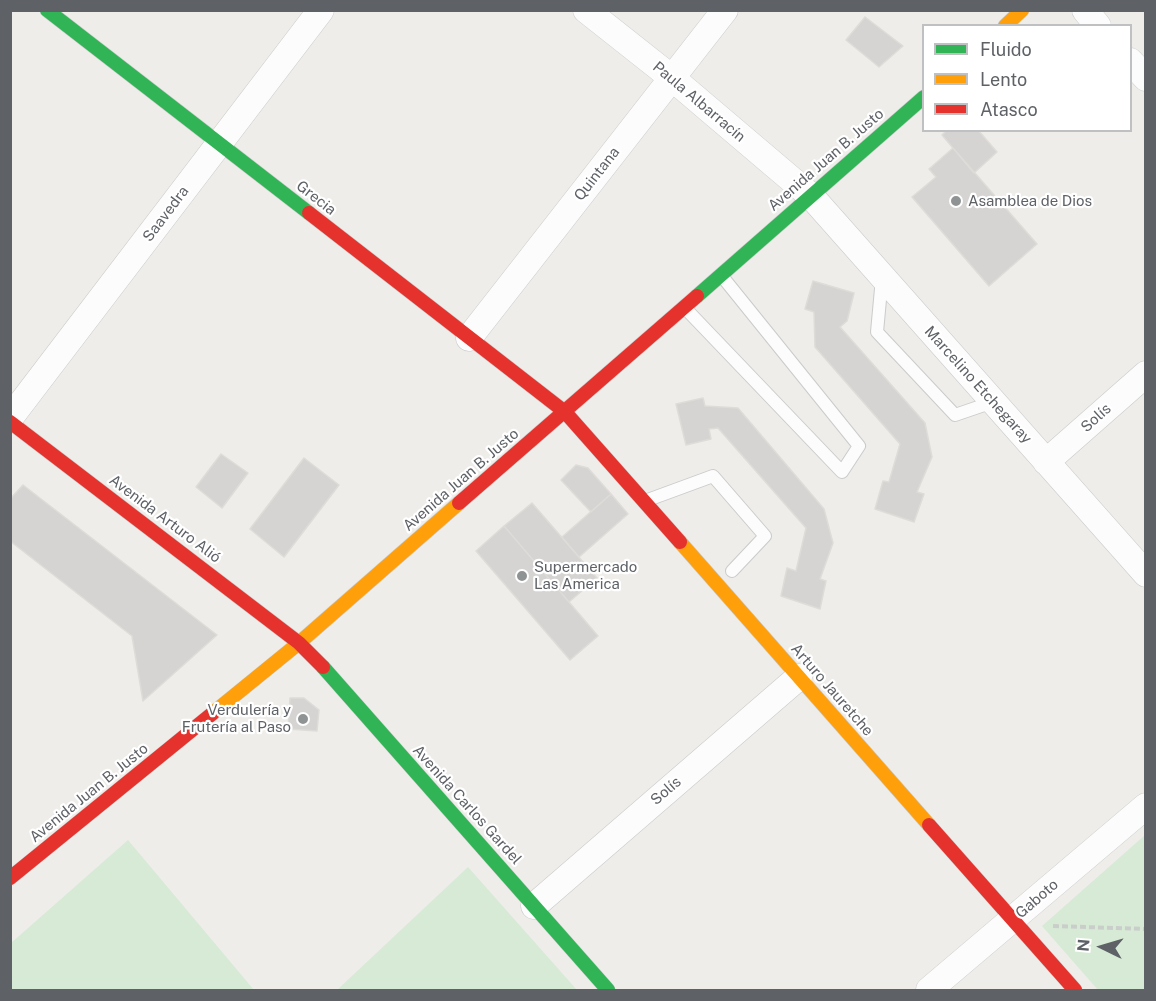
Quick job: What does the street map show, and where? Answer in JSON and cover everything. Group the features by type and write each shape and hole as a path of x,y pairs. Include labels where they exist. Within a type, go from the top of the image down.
{"main road":[{"name":"Grecia","path":"47,10 565,412"},
{"path":"1007,24 1022,10"},
{"name":"Avenida Juan B. Justo","path":"14,871 299,643 922,99"},
{"name":"Arturo Jauretche","path":"565,412 1075,990"},
{"name":"Avenida Arturo Alió","path":"10,420 299,643"},
{"name":"Avenida Carlos Gardel","path":"299,643 333,678 608,990"}],"street":[{"name":"Saavedra","path":"10,420 321,10"},
{"name":"Paula Albarracín","path":"586,10 672,78 811,196"},
{"name":"Quintana","path":"469,338 725,10"},
{"path":"1085,10 1096,24"},
{"path":"1132,62 1146,78"},
{"name":"Marcelino Etchegaray","path":"811,196 1146,574"},
{"name":"Solís","path":"1046,462 1146,374"},
{"name":"Solís","path":"534,906 799,677"},
{"name":"Gaboto","path":"929,990 1146,806"}],"lane":[{"path":"684,307 842,472 859,446 721,274"},
{"path":"882,278 877,332 955,415 993,402"},
{"path":"644,501 712,476 765,536 732,571"}],"path":[{"path":"1013,920 1042,926 1146,929"}],"green space":[{"path":"1145,835 1145,990 1098,990 1042,926"},
{"path":"128,840 254,990 11,990 11,943"},
{"path":"468,867 577,990 337,990"}],"building":[{"path":"865,17 903,46 879,67 846,40"},
{"path":"945,132 980,132 997,152 974,173 942,135"},
{"path":"953,148 1037,244 989,286 912,197 936,177 929,169"},
{"path":"813,281 854,293 847,321 840,327 925,423 932,457 917,492 924,494 914,522 875,509 883,481 889,482 900,444 815,347 814,312 805,309"},
{"path":"703,398 705,406 738,408 824,509 833,543 820,579 826,581 820,609 781,596 787,568 796,571 806,528 718,428 709,429 711,439 686,445 676,404"},
{"path":"221,454 248,473 222,508 196,487"},
{"path":"304,458 339,485 284,557 250,529"},
{"path":"576,465 588,468 611,494 591,512 561,480"},
{"path":"23,485 217,635 143,701 132,636 10,541 10,499"},
{"path":"611,494 628,514 579,557 562,537"},
{"path":"532,503 597,578 569,602 504,526"},
{"name":"Supermercado Las America","path":"504,526 598,636 570,660 476,551"},
{"name":"Verdulería y Frutería al Paso","path":"290,698 304,698 319,710 317,731 288,729"}],"traffic: fast":[{"path":"47,10 309,213"},
{"path":"697,296 922,99"},
{"path":"323,667 608,990"}],"traffic: slow":[{"path":"1007,24 1022,10"},
{"path":"213,713 299,643 459,503"},
{"path":"680,542 929,825"}],"traffic: jam":[{"path":"309,213 565,412 680,542"},
{"path":"459,503 697,296"},
{"path":"10,422 299,643 323,667"},
{"path":"10,878 213,713"},
{"path":"929,825 1075,990"}],"place":[{"name":"Asamblea de Dios","path":"956,201"},
{"name":"Supermercado Las America","path":"522,576"},
{"name":"Verdulería y Frutería al Paso","path":"303,719"}]}
